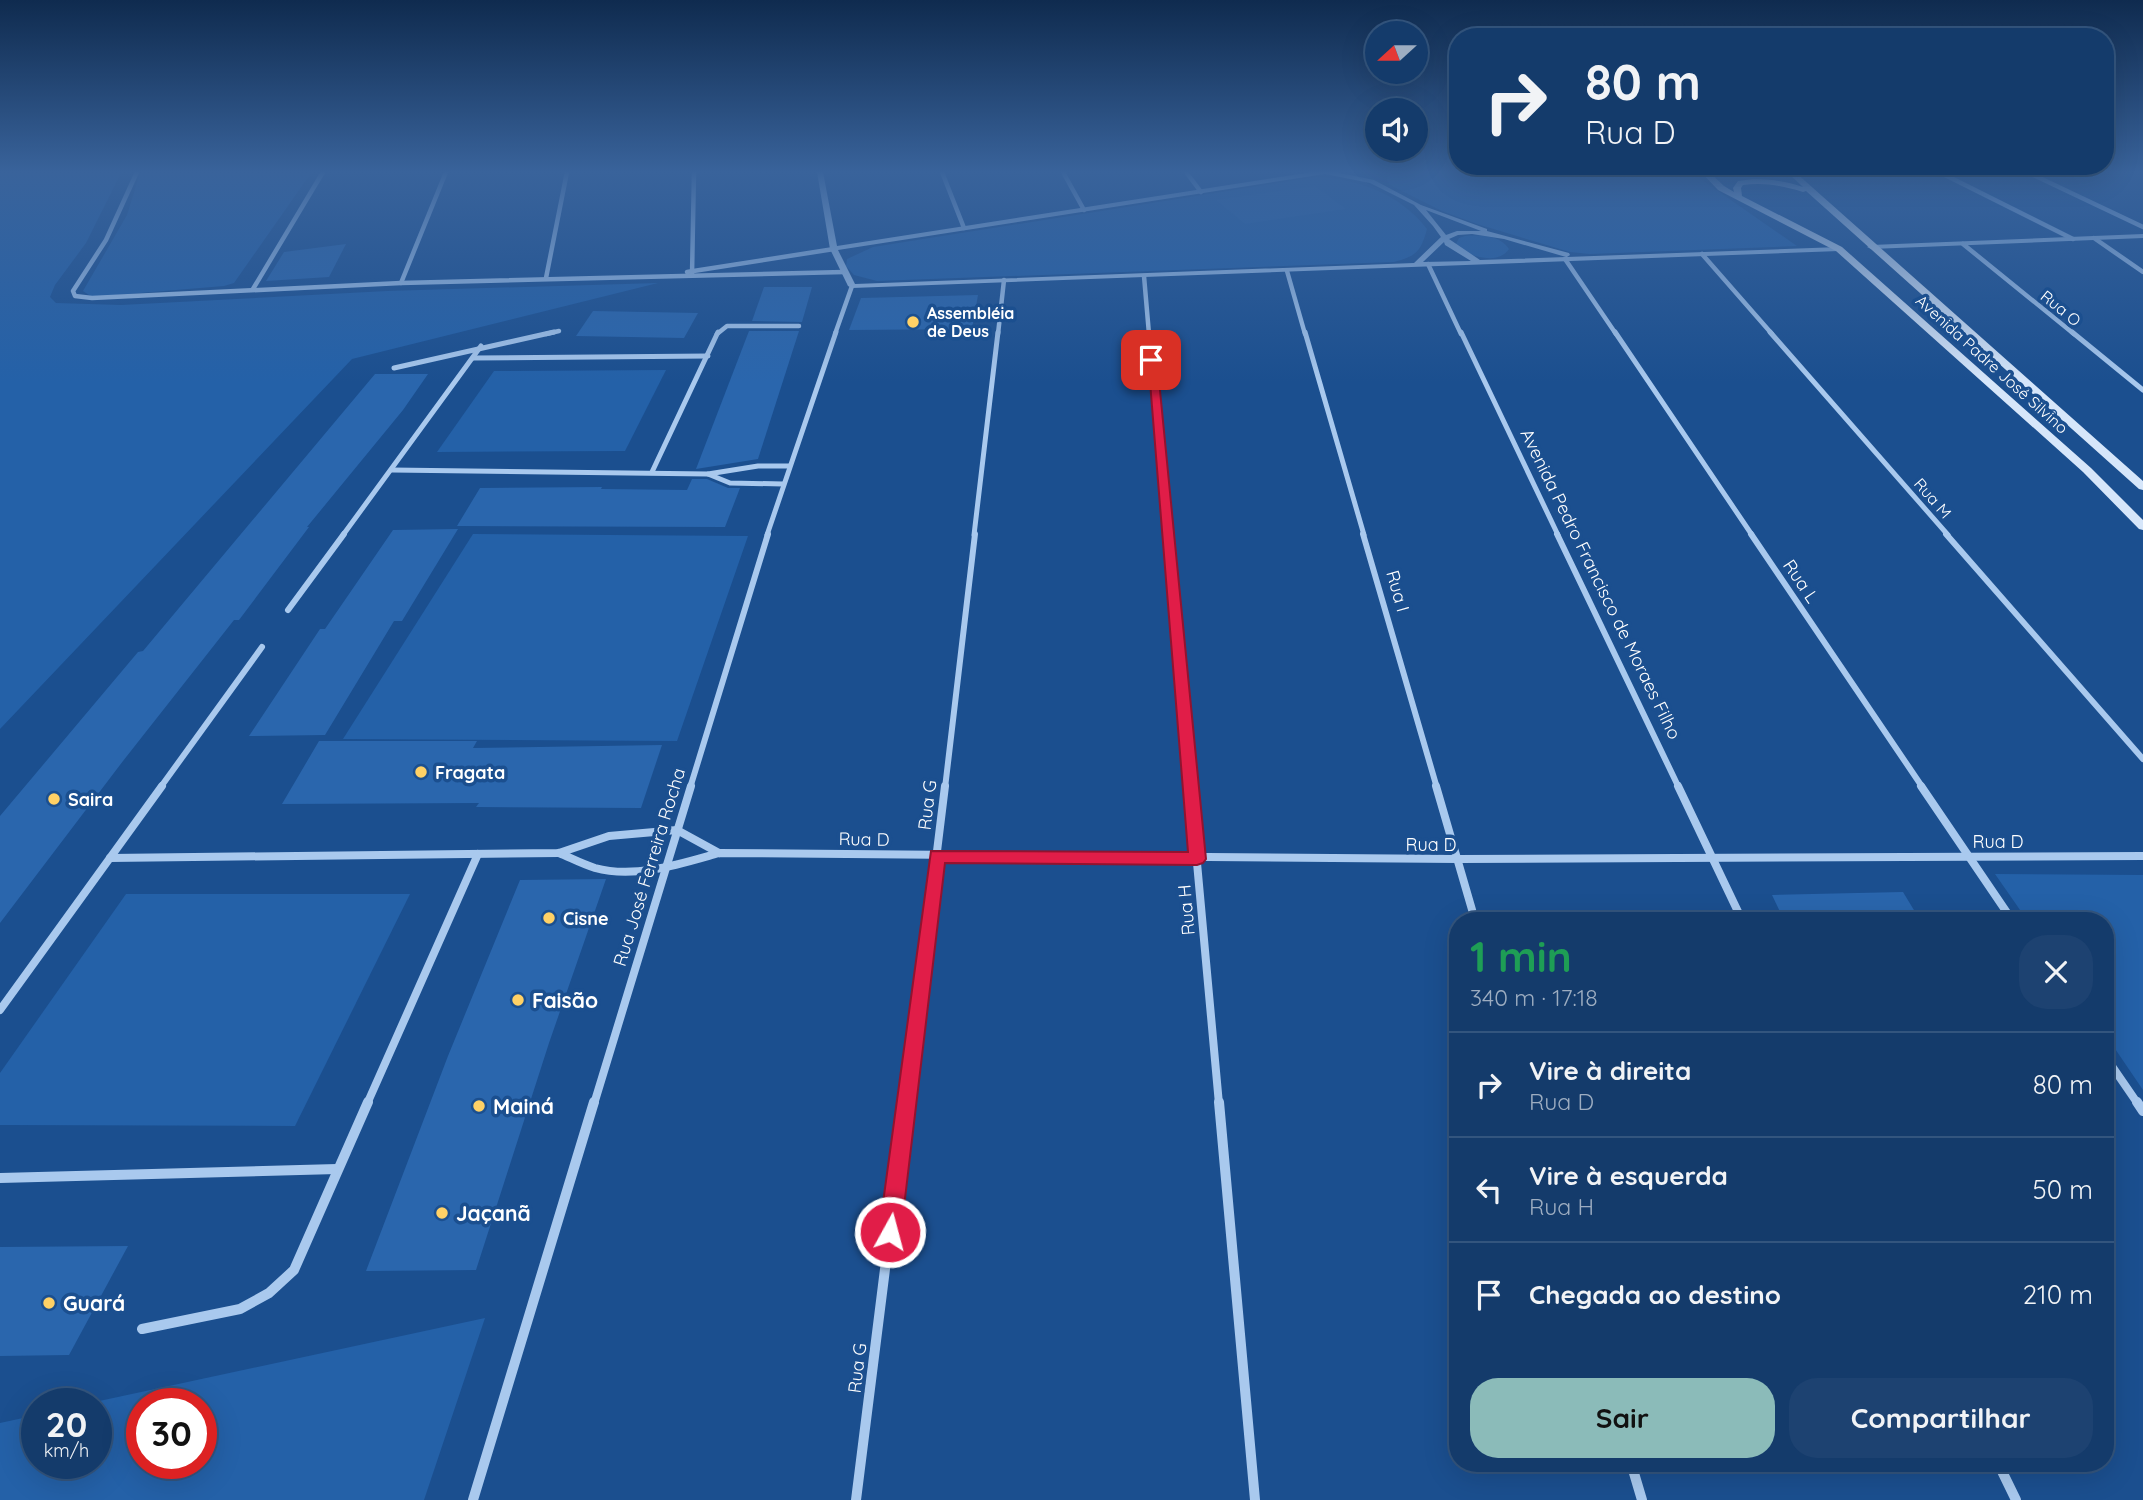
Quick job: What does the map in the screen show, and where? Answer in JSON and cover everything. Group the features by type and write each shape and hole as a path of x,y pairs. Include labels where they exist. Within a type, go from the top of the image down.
{"main road":[{"name":"Avenida Padre José Silvino","path":"1825,242 1839,249 2087,470 2143,527"},
{"name":"Avenida Padre José Silvino","path":"1866,242 2143,487"}],"street":[{"path":"105,242 77,282 73,291 75,296 92,298 546,278 844,272"},
{"path":"253,289 281,242"},
{"path":"401,283 418,242"},
{"path":"546,278 554,242"},
{"path":"692,274 693,242"},
{"path":"833,242 852,286 1839,249"},
{"path":"692,274 877,242"},
{"path":"1417,264 1440,242"},
{"path":"1447,242 1454,249 1481,262"},
{"path":"1511,242 1518,246 1518,254 1512,261"},
{"path":"1524,242 1587,258"},
{"path":"1871,247 2008,242"},
{"path":"2100,242 2143,272"},
{"name":"Rua O","path":"1964,244 2143,390"},
{"name":"Rua M","path":"1702,254 2143,760"},
{"name":"Rua L","path":"1565,259 2006,912"},
{"name":"Avenida Pedro Francisco de Moraes Filho","path":"1428,264 1738,912"},
{"name":"Rua I","path":"1287,271 1473,912"},
{"name":"Rua H","path":"1144,276 1255,1500"},
{"name":"Rua G","path":"856,1500 937,856 1004,280"},
{"name":"Rua José Ferreira Rocha","path":"473,1500 783,484 852,286"},
{"path":"652,472 722,328 799,326"},
{"path":"394,368 481,346 559,331"},
{"path":"288,610 481,346"},
{"path":"473,358 708,356"},
{"path":"392,470 708,474 758,466 789,466"},
{"path":"708,474 730,483 783,484"},
{"path":"0,1010 262,647"},
{"path":"110,858 559,853 609,836 677,830"},
{"name":"Rua D","path":"677,830 719,853"},
{"name":"Rua D","path":"559,853 597,869 617,871 664,868 719,853 1197,859 2143,856"},
{"path":"142,1329 240,1309 269,1293 294,1270 478,854"},
{"path":"2114,1069 2143,1111"},
{"path":"0,1178 337,1169"},
{"path":"1634,1472 1642,1500"},
{"path":"2002,1472 2016,1500"}],"shaded area":[{"path":"0,242 86,242 55,285 50,297 56,303 121,305 387,291 658,283 352,359 0,729"},
{"path":"111,242 263,242 234,283 224,286 92,297 83,291"},
{"path":"905,242 1423,242 1413,255 1394,262 877,281 854,275 846,266 847,259 873,247"},
{"path":"1457,242 1502,242 1509,249 1497,257 1483,258 1455,246"},
{"path":"1537,242 1791,242 1797,246 1590,254 1570,252"},
{"path":"666,370 625,451 437,452 494,371"},
{"path":"473,534 748,536 677,741 343,739"},
{"path":"1995,874 2143,875 2143,1090 2114,1047 2114,912 2021,912"},
{"path":"126,894 410,894 295,1126 0,1125 0,1073"},
{"path":"485,1318 424,1500 0,1500 0,1423 21,1418 21,1479 112,1479 112,1398 126,1395 126,1479 217,1479 217,1388 160,1388"}],"building":[{"path":"346,244 329,277 266,281 284,252"},
{"path":"764,287 812,287 802,322 752,321"},
{"path":"978,295 972,329 849,330 861,298"},
{"path":"593,311 698,313 684,338 576,336"},
{"path":"749,331 799,331 758,459 696,469"},
{"path":"375,374 428,374 403,410 307,527 239,620 234,620 123,761 0,923 0,816 138,652 143,651"},
{"path":"692,479 707,479 728,488 740,488 725,527 457,526 480,488 602,487 601,489 687,490"},
{"path":"458,529 402,621 394,621 325,735 249,736 320,629 325,629 393,530"},
{"path":"319,741 477,741 473,748 662,745 641,808 476,807 479,803 282,804"},
{"path":"606,879 549,1043 476,1270 366,1271 448,1056 520,880"},
{"path":"1903,892 1915,912 1780,912 1772,895"},
{"name":"Guará","path":"128,1246 69,1355 0,1356 0,1247"}],"place":[{"name":"Assembléia de Deus","path":"913,322"},
{"name":"Fragata","path":"421,772"},
{"name":"Saira","path":"54,799"},
{"name":"Cisne","path":"549,918"},
{"name":"Faisão","path":"518,1000"},
{"name":"Mainá","path":"479,1106"},
{"name":"Jaçanã","path":"442,1213"},
{"name":"Guará","path":"49,1303"}],"route":[{"path":"890,1232 937,856 1197,859 1151,360"}]}
